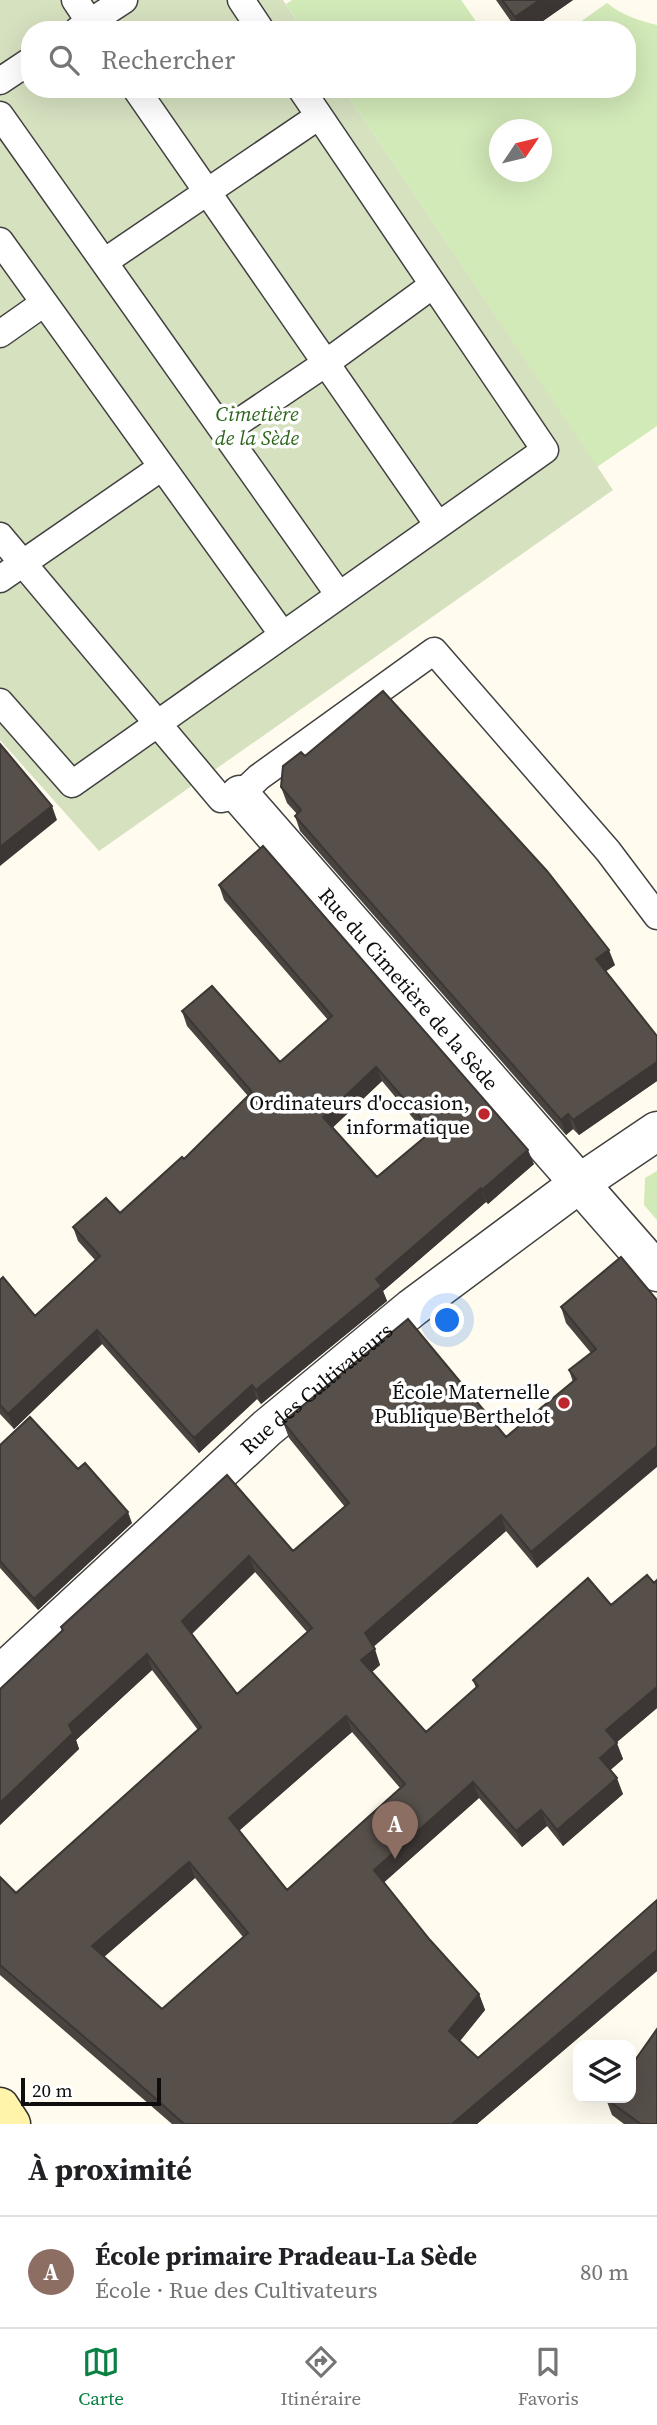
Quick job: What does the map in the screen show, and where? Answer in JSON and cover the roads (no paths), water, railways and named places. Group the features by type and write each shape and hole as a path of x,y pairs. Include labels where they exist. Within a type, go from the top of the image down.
{"street":[{"name":"Rue du Cimetière de la Sède","path":"240,795 657,1272"},
{"name":"Rue des Cultivateurs","path":"0,1675 267,1428 412,1308 580,1183 657,1130"},
{"path":"0,2107 11,2124"}],"lane":[{"path":"75,0 85,21"},
{"path":"96,21 124,0"},
{"path":"241,0 255,21"},
{"path":"0,81 21,67"},
{"path":"142,98 438,526"},
{"path":"0,702 72,784 545,450 307,98"},
{"path":"0,115 339,595"},
{"path":"104,262 319,116"},
{"path":"0,241 283,635"},
{"path":"224,432 326,363 433,285"},
{"path":"0,334 44,303"},
{"path":"0,579 162,467"},
{"path":"0,536 221,799 240,795 260,777 434,651 608,851 657,916"}],"place":[{"name":"Ordinateurs d'occasion, informatique","path":"484,1114"},
{"name":"École Maternelle Publique Berthelot","path":"564,1403"},
{"name":"École primaire Pradeau-La Sède","path":"395,1859"}],"park label":[{"name":"Cimetière de la Sède","path":"257,425"}]}
